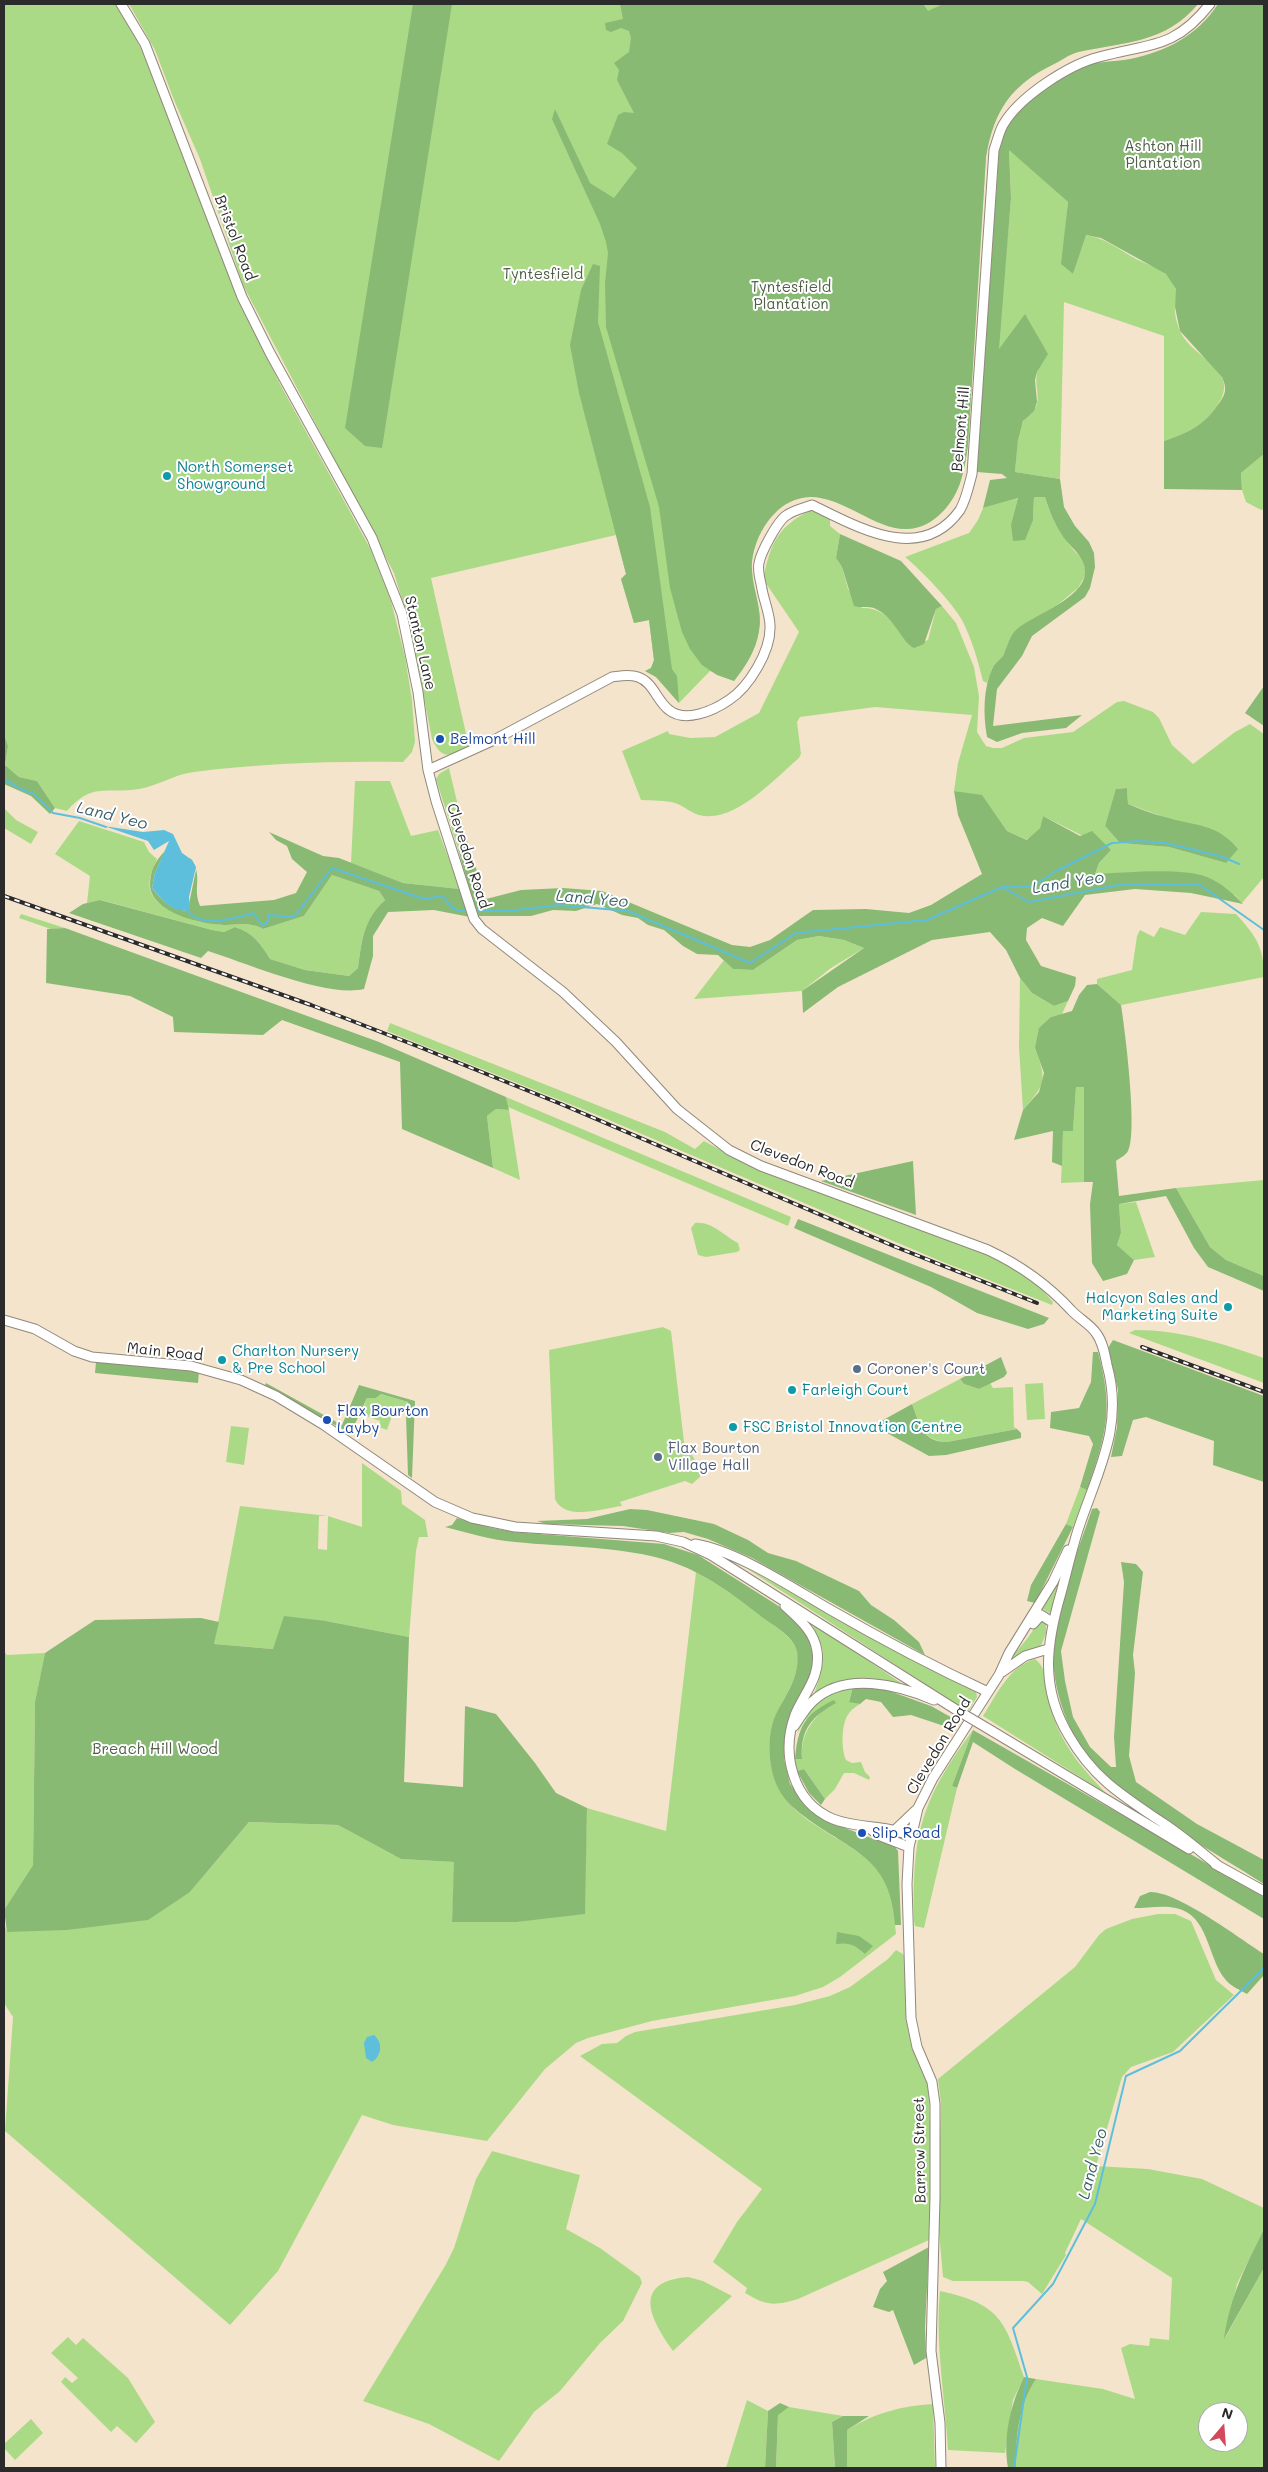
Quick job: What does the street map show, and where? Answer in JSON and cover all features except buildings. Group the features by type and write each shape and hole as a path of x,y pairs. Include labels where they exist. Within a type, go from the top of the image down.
{"main road":[{"name":"Bristol Road","path":"120,4 145,44 242,297 337,476"},
{"name":"Belmont Hill","path":"428,770 492,741 612,677 627,675 640,677 653,689 668,710 680,716 708,711 730,700 748,681 761,662 767,643 770,626 762,591 759,564 771,536 786,515 812,505 857,526 897,540 930,536 949,522 960,508 972,474 994,150 1003,125 1015,109 1044,83 1097,57 1158,45 1170,40 1196,21 1210,4"},
{"name":"Stanton Lane","path":"337,476 372,538 402,614 418,692 428,770"},
{"name":"Clevedon Road","path":"428,770 470,911 482,929 564,992 616,1042 677,1109 729,1150 761,1166 820,1186 1001,1256 1051,1290 1096,1332 1111,1379 1113,1397 1112,1432 1079,1527 1052,1622 1048,1649 1025,1656 999,1675"},
{"name":"Main Road","path":"4,1320 35,1329 74,1351 92,1357 191,1366 241,1380 276,1396 324,1425 435,1502 472,1518 515,1527 656,1536 683,1542"},
{"name":"Clevedon Road","path":"911,1835 918,1808 933,1778 999,1675 1009,1653 1053,1582 1079,1527"},
{"path":"683,1542 710,1555 955,1709 1220,1867 1264,1891"},
{"path":"683,1542 708,1546 748,1565 872,1634 988,1692"},
{"path":"770,1592 807,1626 817,1652 815,1676 790,1730 788,1743 790,1767 795,1781 807,1800 832,1819 869,1828 895,1830 911,1835"},
{"name":"Clevedon Road","path":"1009,1653 1024,1638 1038,1616 1043,1615 1052,1622"},
{"path":"1048,1649 1050,1687 1054,1703 1068,1735 1091,1768 1105,1784 1164,1824 1220,1867"},
{"path":"790,1730 813,1701 840,1686 853,1684 892,1687 955,1709"},
{"path":"895,1830 918,1808"},
{"path":"869,1828 878,1835 909,1846"},
{"name":"Barrow Street","path":"911,1835 907,1884 911,2018 916,2047 932,2082 935,2104 935,2197 931,2351 940,2423 941,2468"}],"green space":[{"name":"North Somerset Showground","path":"4,4 115,4 127,20 143,53 236,295 281,386 371,550 391,601 405,657 412,700 415,742 412,752 403,762 298,763 194,772 139,789 92,793 84,796 67,811 55,808 37,781 19,777 5,765 8,746 4,734"},
{"name":"Tyntesfield","path":"129,4 1198,4 1186,17 1158,34 1128,43 1078,52 1066,57 1026,81 1016,90 1000,112 989,140 986,157 968,445 965,465 956,493 938,516 919,527 901,529 883,524 828,499 809,497 790,502 782,507 767,522 754,551 752,571 760,624 756,645 750,658 734,681 710,671 679,703 656,677 645,671 651,668 654,661 649,620 634,623 621,579 626,574 616,535 431,578 469,747 457,753 447,755 439,751 432,739 410,626 394,573 243,285 200,159 174,100 155,50"},
{"path":"413,4 452,4 382,448 365,446 345,428"},
{"name":"Tyntesfield Plantation","path":"620,4 923,4 928,11 943,4 1198,4 1186,17 1158,34 1128,43 1078,52 1069,56 1026,81 1007,101 994,126 986,157 968,445 963,475 956,493 938,516 919,527 901,529 883,524 828,499 809,497 790,502 782,507 767,522 754,551 752,571 760,616 759,631 756,645 750,658 734,681 717,675 702,665 690,649 682,632 670,588 659,507 606,327 605,283 608,253 606,242 600,224 552,119 555,109 590,183 614,198 637,168 622,153 607,144 618,115 624,112 634,113 617,80 619,70 614,63 629,52 631,38 629,31 621,28 611,32 606,30 605,23 623,19"},
{"name":"Ashton Hill Plantation","path":"1218,4 1264,4 1264,454 1241,473 1242,490 1164,489 1164,441 1194,428 1212,413 1225,392 1222,377 1180,331 1175,307 1176,289 1166,274 1101,238 1086,235 1073,274 1061,264 1068,202 1009,150 1011,198 999,349 1025,314 1048,354 1037,372 1035,380 1037,402 1034,411 1023,421 1018,440 1015,472 1060,479 1064,507 1075,526 1089,542 1094,553 1095,567 1090,588 1085,597 1032,636 1022,656 997,689 993,726 1082,715 1066,728 1022,733 997,742 987,737 985,719 987,684 994,665 1003,656 1015,631 1068,598 1082,582 1085,573 1085,567 1080,557 1059,531 1045,497 1034,497 1033,520 1025,540 1013,541 1011,524 1018,498 983,508 990,480 1007,478 1002,474 977,472 999,152 1003,137 1009,123 1022,105 1040,89 1060,76 1087,65 1144,56 1169,47 1201,25"},
{"path":"1009,149 1068,202 1062,264 1073,274 1085,235 1106,241 1136,259 1160,270 1170,278 1177,292 1175,311 1180,331 1186,341 1220,374 1224,383 1223,393 1217,406 1200,424 1187,432 1164,441 1164,336 1064,302 1060,479 1015,472 1021,428 1024,419 1037,404 1036,381 1040,366 998,350 1011,198"},
{"path":"593,264 600,266 598,322 650,507 672,669 677,676 679,703 656,677 645,671 651,668 654,660 649,620 634,623 621,579 626,574 579,393 570,345 581,290"},
{"path":"1264,454 1264,509 1261,510 1246,502 1242,490 1241,473"},
{"path":"1034,497 1045,497 1060,531 1083,559 1086,574 1078,588 1056,606 1016,630 1002,658 994,664 987,683 983,681 972,643 958,614 937,588 905,557 969,533 978,520 983,508 1018,498 1011,524 1033,520"},
{"path":"811,510 830,517 830,526 840,534 836,558 842,567 848,589 862,608 878,611 891,620 910,646 928,640 936,609 942,606 956,623 974,667 979,696 977,732 986,746 1002,748 1024,738 1073,732 1117,702 1124,701 1153,712 1159,718 1172,745 1193,764 1235,732 1250,724 1264,734 1264,877 1242,903 1235,895 1095,874 1099,863 1111,850 1043,816 1040,828 1028,840 1007,831 982,796 954,791 958,763 972,715 875,707 800,717 797,722 801,754 799,758 766,788 740,806 726,813 713,816 696,814 671,802 641,800 622,751 668,731 669,734 690,738 715,737 759,713 799,632 763,579 769,555 777,537 790,523","holes":["1127,788 1128,804 1164,817 1226,863 1169,847 1120,843 1105,826 1117,789"]},
{"path":"840,534 901,561 942,606 936,609 924,644 914,648 881,612 872,607 854,606 842,567 836,558"},
{"path":"1264,686 1264,726 1245,713"},
{"path":"4,734 8,746 5,765 19,777 37,781 55,808 50,814 31,796 4,784"},
{"path":"449,768 464,831 458,849 436,779 439,774"},
{"path":"355,781 390,781 411,836 438,830 460,889 403,883 351,863"},
{"path":"1127,788 1128,804 1213,830 1222,834 1238,849 1226,863 1169,847 1120,843 1105,826 1116,789"},
{"path":"954,791 982,795 1007,831 1027,840 1040,828 1043,816 1080,836 1092,831 1111,850 1099,863 1095,874 1168,871 1196,874 1217,882 1243,904 1191,893 1135,889 1085,895 1063,926 1042,918 1027,928 1026,940 1041,966 1076,977 1075,986 1068,1001 1054,1006 1032,993 1020,978 1006,950 990,932 932,940 838,987 803,1013 802,991 864,948 844,940 819,936 797,940 753,970 733,969 718,955 697,954 683,946 664,930 648,925 638,918 622,915 597,904 576,911 553,910 531,916 477,916 458,849 464,831 486,899 521,890 563,888 602,891 732,945 750,947 770,940 813,910 866,909 909,913 931,905 982,874 958,815"},
{"path":"4,808 16,820 38,832 31,844 4,828"},
{"path":"79,821 144,842 149,852 157,859 150,881 150,889 154,897 170,911 194,920 226,925 249,925 263,929 304,916 332,875 379,891 385,900 372,915 368,923 362,939 358,968 349,976 305,970 270,959 256,939 235,927 224,932 101,900 87,903 90,876 55,854"},
{"path":"269,832 323,856 339,858 403,883 460,889 470,917 434,910 388,912 373,936 373,956 364,989 348,990 329,989 286,978 208,951 201,958 69,913 83,904 100,900 212,930 224,932 235,927 256,939 270,959 305,970 349,976 358,968 362,939 368,923 372,915 385,900 379,891 332,875 304,916 263,929 249,925 226,925 192,920 168,910 153,895 150,885 152,871 156,862 165,851 155,873 152,888 166,903 185,911 189,904 196,870 197,893 200,906 274,900 296,893 307,872 292,859 287,846 276,840"},
{"path":"1201,912 1236,914 1258,942 1264,967 1264,977 1121,1005 1097,984 1097,979 1132,970 1137,936 1140,930 1154,937 1160,927 1185,935"},
{"path":"21,914 65,928 51,929 19,918"},
{"path":"65,928 379,1042 506,1097 509,1110 496,1109 487,1116 493,1168 402,1129 400,1062 282,1020 263,1035 174,1032 173,1017 130,996 46,983 47,929"},
{"path":"819,936 844,940 864,948 831,968 802,991 694,999 724,960 733,969 753,970 797,940"},
{"path":"1020,978 1032,993 1054,1006 1068,1001 1062,1014 1051,1017 1035,1048 1043,1075 1042,1081 1036,1094 1023,1110 1019,1047"},
{"path":"1097,984 1121,1005 1128,1057 1132,1124 1131,1141 1128,1151 1116,1161 1119,1196 1176,1188 1210,1247 1226,1260 1264,1276 1264,1291 1208,1267 1194,1248 1166,1196 1119,1204 1121,1233 1117,1245 1134,1260 1127,1274 1103,1281 1092,1263 1090,1204 1093,1182 1084,1182 1084,1087 1076,1087 1073,1131 1063,1131 1062,1166 1052,1162 1053,1131 1014,1140 1023,1110 1039,1092 1044,1073 1035,1048 1039,1028 1051,1017 1072,1011 1079,995 1087,985"},
{"path":"390,1023 665,1132 695,1149 704,1141 747,1164 989,1255 1032,1281 1053,1302 1052,1305 938,1260 597,1115 387,1031"},
{"path":"1076,1087 1084,1087 1084,1182 1061,1183 1063,1131 1073,1131"},
{"path":"506,1097 791,1217 788,1226 508,1107"},
{"path":"496,1109 509,1110 520,1180 493,1168 487,1116"},
{"path":"913,1161 916,1215 821,1181"},
{"path":"1264,1180 1264,1276 1226,1260 1210,1247 1176,1188"},
{"path":"1136,1202 1155,1257 1134,1260 1117,1245 1121,1233 1119,1204"},
{"path":"798,1219 1049,1318 1044,1324 1028,1329 977,1313 931,1287 794,1228"},
{"path":"695,1223 707,1224 718,1230 738,1243 740,1250 706,1257 698,1255 691,1228"},
{"path":"663,1327 671,1331 684,1442 701,1470 700,1477 692,1484 685,1481 620,1502 622,1506 585,1512 567,1510 560,1506 555,1499 549,1350"},
{"path":"1135,1330 1185,1335 1264,1358 1264,1383 1129,1333"},
{"path":"1113,1340 1264,1396 1264,1482 1213,1465 1214,1441 1146,1417 1133,1420 1122,1456 1111,1457 1117,1427 1118,1390 1108,1348"},
{"path":"1093,1352 1098,1352 1106,1391 1107,1407 1103,1437 1087,1490 1080,1487 1093,1444 1089,1436 1050,1428 1051,1412 1079,1408 1091,1382"},
{"path":"1001,1357 1007,1373 1004,1377 979,1389 964,1384 960,1379"},
{"path":"96,1362 199,1372 198,1383 95,1373"},
{"path":"960,1379 964,1384 979,1389 990,1383 993,1388 1013,1387 1014,1427 1017,1429 947,1442 939,1441 927,1435 920,1425 912,1404"},
{"path":"266,1383 342,1425 359,1385 415,1401 412,1478 408,1475 406,1416 408,1402 381,1394 376,1398 367,1398 354,1426 346,1431 264,1387"},
{"path":"1043,1383 1045,1419 1027,1420 1025,1384"},
{"path":"381,1394 408,1402 402,1411 394,1410 387,1430 379,1427 380,1421 361,1414 367,1398 376,1398"},
{"path":"912,1404 920,1425 932,1439 947,1442 1017,1429 1021,1433 1021,1438 946,1455 929,1456 887,1433 867,1429"},
{"path":"231,1426 249,1428 244,1465 226,1462"},
{"path":"362,1463 401,1491 402,1504 425,1520 428,1537 419,1537 416,1551 409,1637 326,1621 273,1649 214,1644 240,1506 328,1516 362,1527","holes":["319,1516 328,1516 327,1550 318,1549"]},
{"path":"1080,1487 1087,1490 1073,1527 1066,1524"},
{"path":"1097,1508 1100,1512 1061,1651 1073,1717 1090,1747 1111,1767 1116,1767 1114,1737 1124,1582 1121,1562 1136,1564 1143,1572 1133,1655 1135,1673 1129,1756 1136,1782 1197,1824 1264,1860 1264,1884 1161,1820 1122,1791 1092,1763 1071,1730 1058,1693 1054,1674 1054,1637 1060,1605 1070,1572 1092,1509"},
{"path":"630,1509 647,1510 714,1524 748,1540 768,1553 796,1561 859,1591 871,1605 894,1620 919,1642 925,1655 752,1558 708,1539 684,1532 669,1533 623,1526 546,1524 537,1521 587,1519"},
{"path":"457,1518 514,1532 664,1544 698,1555 788,1612 808,1632 816,1662 785,1743 784,1759 790,1784 808,1808 824,1820 895,1847 898,1851 901,1925 895,1925 892,1903 886,1886 868,1860 796,1810 784,1798 778,1788 770,1761 771,1732 776,1714 795,1676 798,1660 795,1646 788,1636 718,1585 694,1571 669,1561 632,1552 506,1541 445,1527 452,1525"},
{"path":"1066,1524 1073,1527 1035,1603 1027,1601 1031,1585"},
{"path":"740,1564 889,1647 976,1692 977,1697 969,1710 959,1706"},
{"path":"1063,1571 1051,1614 1043,1609 1040,1610"},
{"path":"696,1572 766,1618 790,1639 796,1647 798,1664 796,1673 776,1715 771,1732 770,1752 775,1781 790,1804 802,1816 848,1845 875,1868 886,1882 891,1894 896,1934 840,1977 823,1987 795,1996 652,2021 576,2043 545,2069 487,2141 393,2125 362,2115 278,2271 230,2325 5,2131 13,2017 4,2003 4,1922 7,1932 190,1892 249,1822 338,1825 401,1859 455,1862 452,1922 584,1914 587,1808 666,1831"},
{"name":"Breach Hill Wood","path":"284,1616 326,1621 409,1637 404,1782 463,1787 465,1706 496,1714 556,1793 587,1808 585,1914 516,1922 452,1922 454,1862 401,1859 338,1825 249,1822 190,1892 148,1920 67,1930 7,1932 4,1910 33,1865 35,1702 45,1653 95,1620 201,1618 219,1622 214,1644 273,1649"},
{"path":"1042,1620 1046,1624 1046,1633 1041,1646 1006,1666 1035,1627"},
{"path":"811,1622 904,1685 860,1679 837,1685 814,1695 822,1670 823,1651"},
{"path":"4,1651 7,1655 45,1653 35,1703 33,1865 4,1910"},
{"path":"1035,1659 1044,1673 1053,1715 1064,1740 1079,1763 1107,1794 983,1716 998,1691 1011,1675 1018,1668"},
{"path":"853,1686 849,1701 860,1704 847,1716 843,1728 844,1755 846,1760 852,1763 861,1762 865,1772 870,1777 869,1780 854,1773 844,1773 835,1789 825,1799 804,1769 797,1771 795,1759 802,1759 806,1733 821,1712 805,1720 797,1734 806,1715 818,1702 833,1693"},
{"path":"853,1686 884,1689 931,1706 956,1720 950,1728 911,1715 893,1717 881,1702 866,1699 860,1704 849,1702"},
{"path":"834,1700 836,1703 827,1708 809,1725 803,1740 802,1759 795,1759 798,1738 804,1723 809,1716"},
{"path":"973,1730 952,1786 957,1788 924,1928 915,1926 915,1864 923,1819 942,1777"},
{"path":"973,1730 1264,1896 1264,1919 973,1742 957,1788 952,1786"},
{"path":"804,1769 825,1799 821,1805 809,1793 797,1771"},
{"path":"1150,1892 1176,1899 1191,1907 1264,1954 1264,1975 1247,1994 1232,1986 1219,1970 1201,1928 1187,1912 1171,1907 1134,1908 1140,1896"},
{"path":"1158,1914 1175,1914 1191,1921 1216,1980 1234,1995 1173,2052 1131,2067 1122,2077 1096,2166 1148,2169 1202,2179 1264,2208 1264,2229 1237,2284 1225,2338 1264,2268 1264,2468 1016,2468 1019,2422 1025,2400 1036,2379 1103,2389 1135,2399 1121,2348 1130,2344 1149,2346 1150,2338 1169,2340 1172,2278 1081,2219 1065,2253 1066,2255 1042,2294 1028,2282 1023,2281 953,2281 943,2277 938,2220 941,2103 938,2079 1075,1967 1099,1935 1106,1929 1132,1919"},
{"path":"837,1932 859,1936 873,1946 865,1954 852,1945 845,1943 836,1944"},
{"path":"896,1950 903,1954 905,1958 908,2031 928,2083 932,2165 929,2240 798,2299 776,2304 759,2300 745,2293 747,2288 713,2262 737,2222 762,2189 580,2056 602,2044 617,2043 635,2032 795,2005 830,1996 850,1987 888,1959"},
{"path":"492,2151 580,2175 566,2229 600,2248 640,2277 642,2283 623,2321 600,2343 560,2391 534,2412 499,2461 429,2424 363,2401 445,2266 454,2248 476,2179"},
{"path":"1264,2229 1264,2268 1224,2339 1234,2296"},
{"path":"929,2247 925,2327 926,2358 914,2365 893,2310 889,2312 873,2307 880,2289 887,2281 883,2272"},
{"path":"688,2277 703,2281 732,2296 673,2351 653,2315 650,2304 652,2294 658,2286 670,2280"},
{"path":"940,2291 976,2302 988,2309 998,2318 1011,2342 1024,2377 1013,2400 1005,2453 948,2450 940,2351"},
{"path":"68,2337 76,2345 83,2338 128,2378 155,2422 136,2443 117,2426 111,2432 61,2382 65,2377 72,2383 78,2378 51,2353"},
{"path":"1024,2377 1036,2379 1025,2400 1019,2422 1016,2468 1008,2468 1006,2445 1011,2410"},
{"path":"747,2400 768,2411 765,2468 726,2468"},
{"path":"780,2403 789,2407 778,2415 776,2468 765,2468 768,2411"},
{"path":"933,2404 935,2468 847,2468 847,2430 888,2411"},
{"path":"789,2407 843,2416 832,2422 835,2468 776,2468 778,2414"},
{"path":"843,2416 869,2416 847,2430 847,2468 835,2468 832,2422"},
{"path":"31,2419 43,2433 15,2460 4,2448 4,2444"}],"water":[{"path":"104,826 143,832 164,830 173,834 182,853 192,860 196,867 189,897 190,910 184,911 173,908 152,888 155,873 169,841 154,850 148,841"},
{"path":"374,2035 379,2041 380,2049 378,2056 372,2062 366,2058 364,2043 367,2037"}],"waterway":[{"name":"Land Yeo","path":"4,780 33,793 53,813 80,818 106,827"},
{"path":"1004,887 1032,887 1056,871 1112,843 1140,841 1165,843 1223,857 1239,864"},
{"name":"Land Yeo","path":"187,910 193,916 209,921 253,913 262,925 267,923 269,915 294,917 332,868 424,899 443,896 453,908 460,911 469,911"},
{"name":"Land Yeo","path":"474,911 508,911 559,905 628,911 750,963 796,933 927,920 1002,887 1029,902 1119,885 1200,885 1264,930"},
{"name":"Land Yeo","path":"1014,2468 1027,2377 1013,2328 1053,2284 1095,2204 1126,2076 1180,2051 1264,1968"}],"railway":[{"path":"4,896 311,1005 417,1046 561,1104 896,1247 1037,1303"},
{"path":"1142,1347 1264,1392"}],"place":[{"name":"North Somerset Showground","path":"167,476"},
{"name":"Belmont Hill","path":"440,739"},
{"name":"Halcyon Sales and Marketing Suite","path":"1228,1307"},
{"name":"Charlton Nursery & Pre School","path":"222,1360"},
{"name":"Coroner's Court","path":"857,1369"},
{"name":"Farleigh Court","path":"792,1390"},
{"name":"Flax Bourton Layby","path":"327,1420"},
{"name":"FSC Bristol Innovation Centre","path":"733,1427"},
{"name":"Flax Bourton Village Hall","path":"658,1457"},
{"name":"Slip Road","path":"862,1833"}]}
